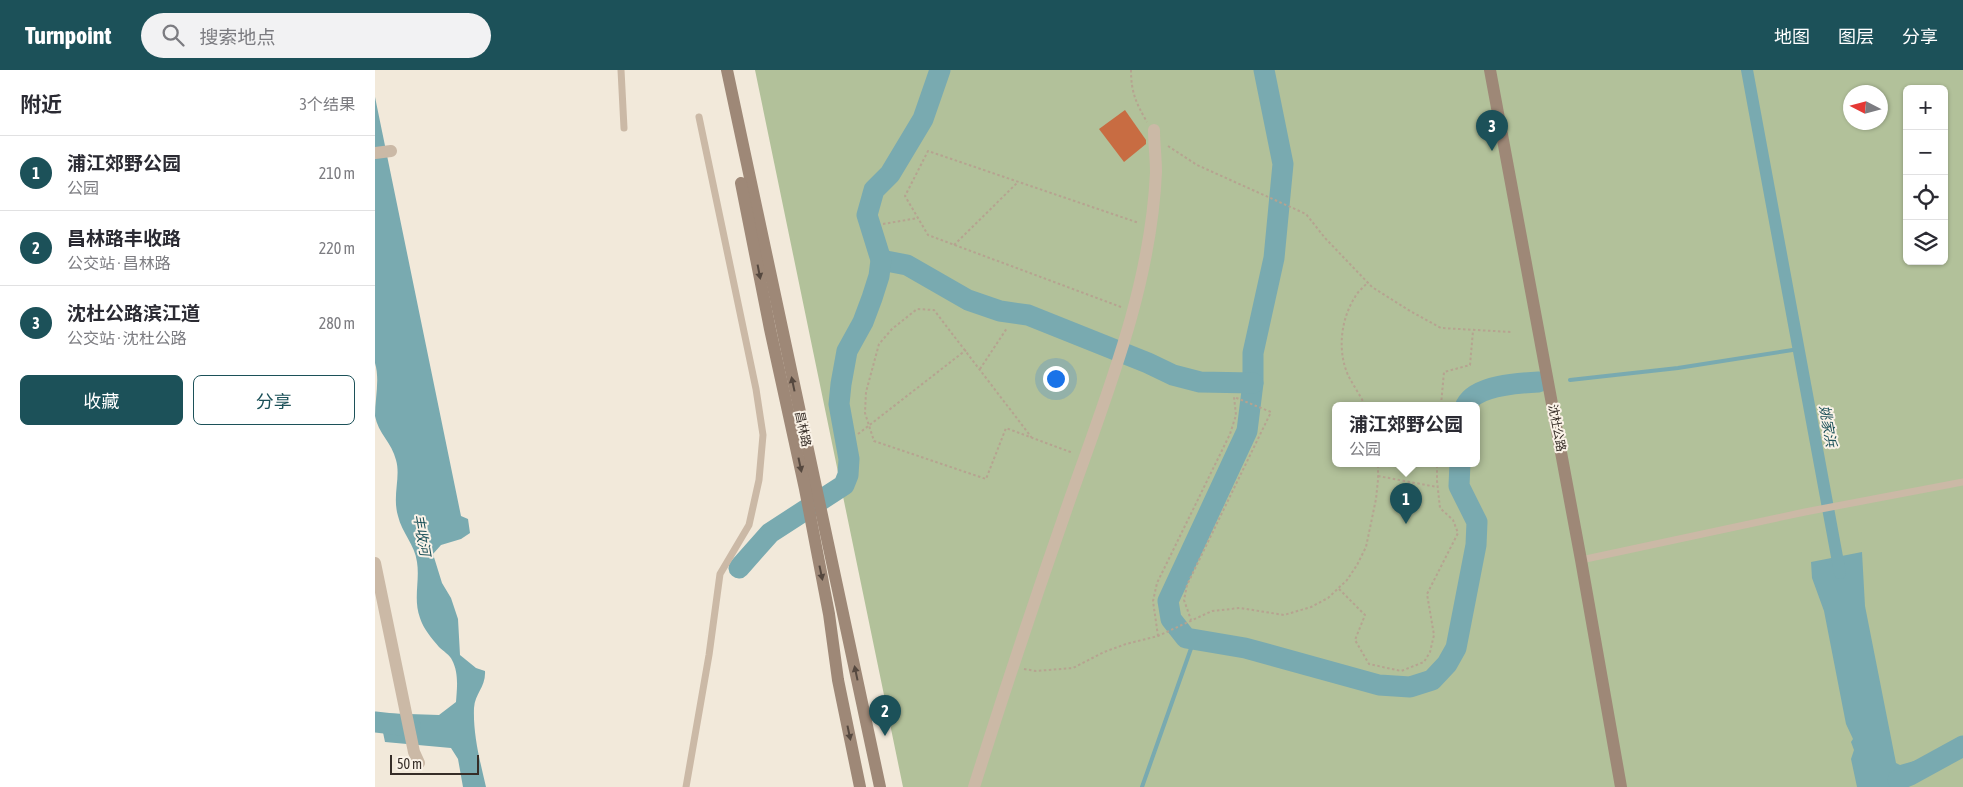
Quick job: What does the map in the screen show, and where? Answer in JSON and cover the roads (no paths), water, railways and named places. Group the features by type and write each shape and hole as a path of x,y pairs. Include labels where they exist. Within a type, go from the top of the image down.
{"street":[{"name":"昌林路","path":"718,70 770,329 810,486 823,521 880,787"},
{"name":"昌林路","path":"727,70 810,486 811,526 829,614 838,680 860,787"},
{"name":"沈杜公路","path":"1491,70 1621,787"},
{"path":"974,787 1012,666 1117,366 1133,311 1150,227 1156,171 1154,130"},
{"path":"375,153 391,151"},
{"path":"375,564 416,758"}],"lane":[{"path":"621,70 624,128"},
{"path":"686,787 709,655 720,574 749,525 759,480 763,435 757,389 699,117"},
{"path":"1581,560 1805,512 1963,482"}],"water":[{"name":"丰收河","path":"375,97 461,516 468,519 470,533 461,539 441,545 433,554 442,583 451,598 458,619 460,655 476,668 485,671 484,681 476,698 474,718 477,748 486,787 463,787 458,759 451,748 385,742 379,713 439,715 456,702 457,681 456,670 451,658 431,637 420,618 417,604 418,569 416,556 402,528 396,509 398,473 396,460 379,428 375,416 377,382 375,363"},
{"path":"1862,552 1865,606 1896,763 1900,765 1921,759 1926,776 1902,787 1857,787 1851,759 1854,750 1851,742 1853,739 1846,724 1824,611 1812,578 1811,562"}],"waterway":[{"path":"739,568 770,533 844,485 848,475 849,459 839,404 841,384 847,351 863,322 872,298 879,276 881,260 867,215 874,190 890,174 923,119 940,70"},
{"path":"1264,70 1283,164 1274,258 1253,353 1253,383 1247,431 1168,601 1171,619 1186,638 1245,648 1379,685 1410,687 1432,680 1447,664 1456,648 1476,545 1477,522 1459,486 1460,467"},
{"name":"姚家浜","path":"1747,70 1840,573"},
{"path":"881,260 907,265 968,300 1000,311 1028,315 1148,363 1173,375 1200,382 1253,383"},
{"path":"1570,380 1678,368 1799,349"},
{"path":"1468,402 1471,398 1488,389 1510,384 1539,382"},
{"path":"1142,787 1194,640"},
{"path":"375,722 410,726"},
{"path":"1898,780 1963,746"}],"place":[{"name":"沈杜公路滨江道","path":"1492,151"},
{"name":"浦江郊野公园","path":"1406,524"},
{"name":"昌林路丰收路","path":"885,736"}]}
